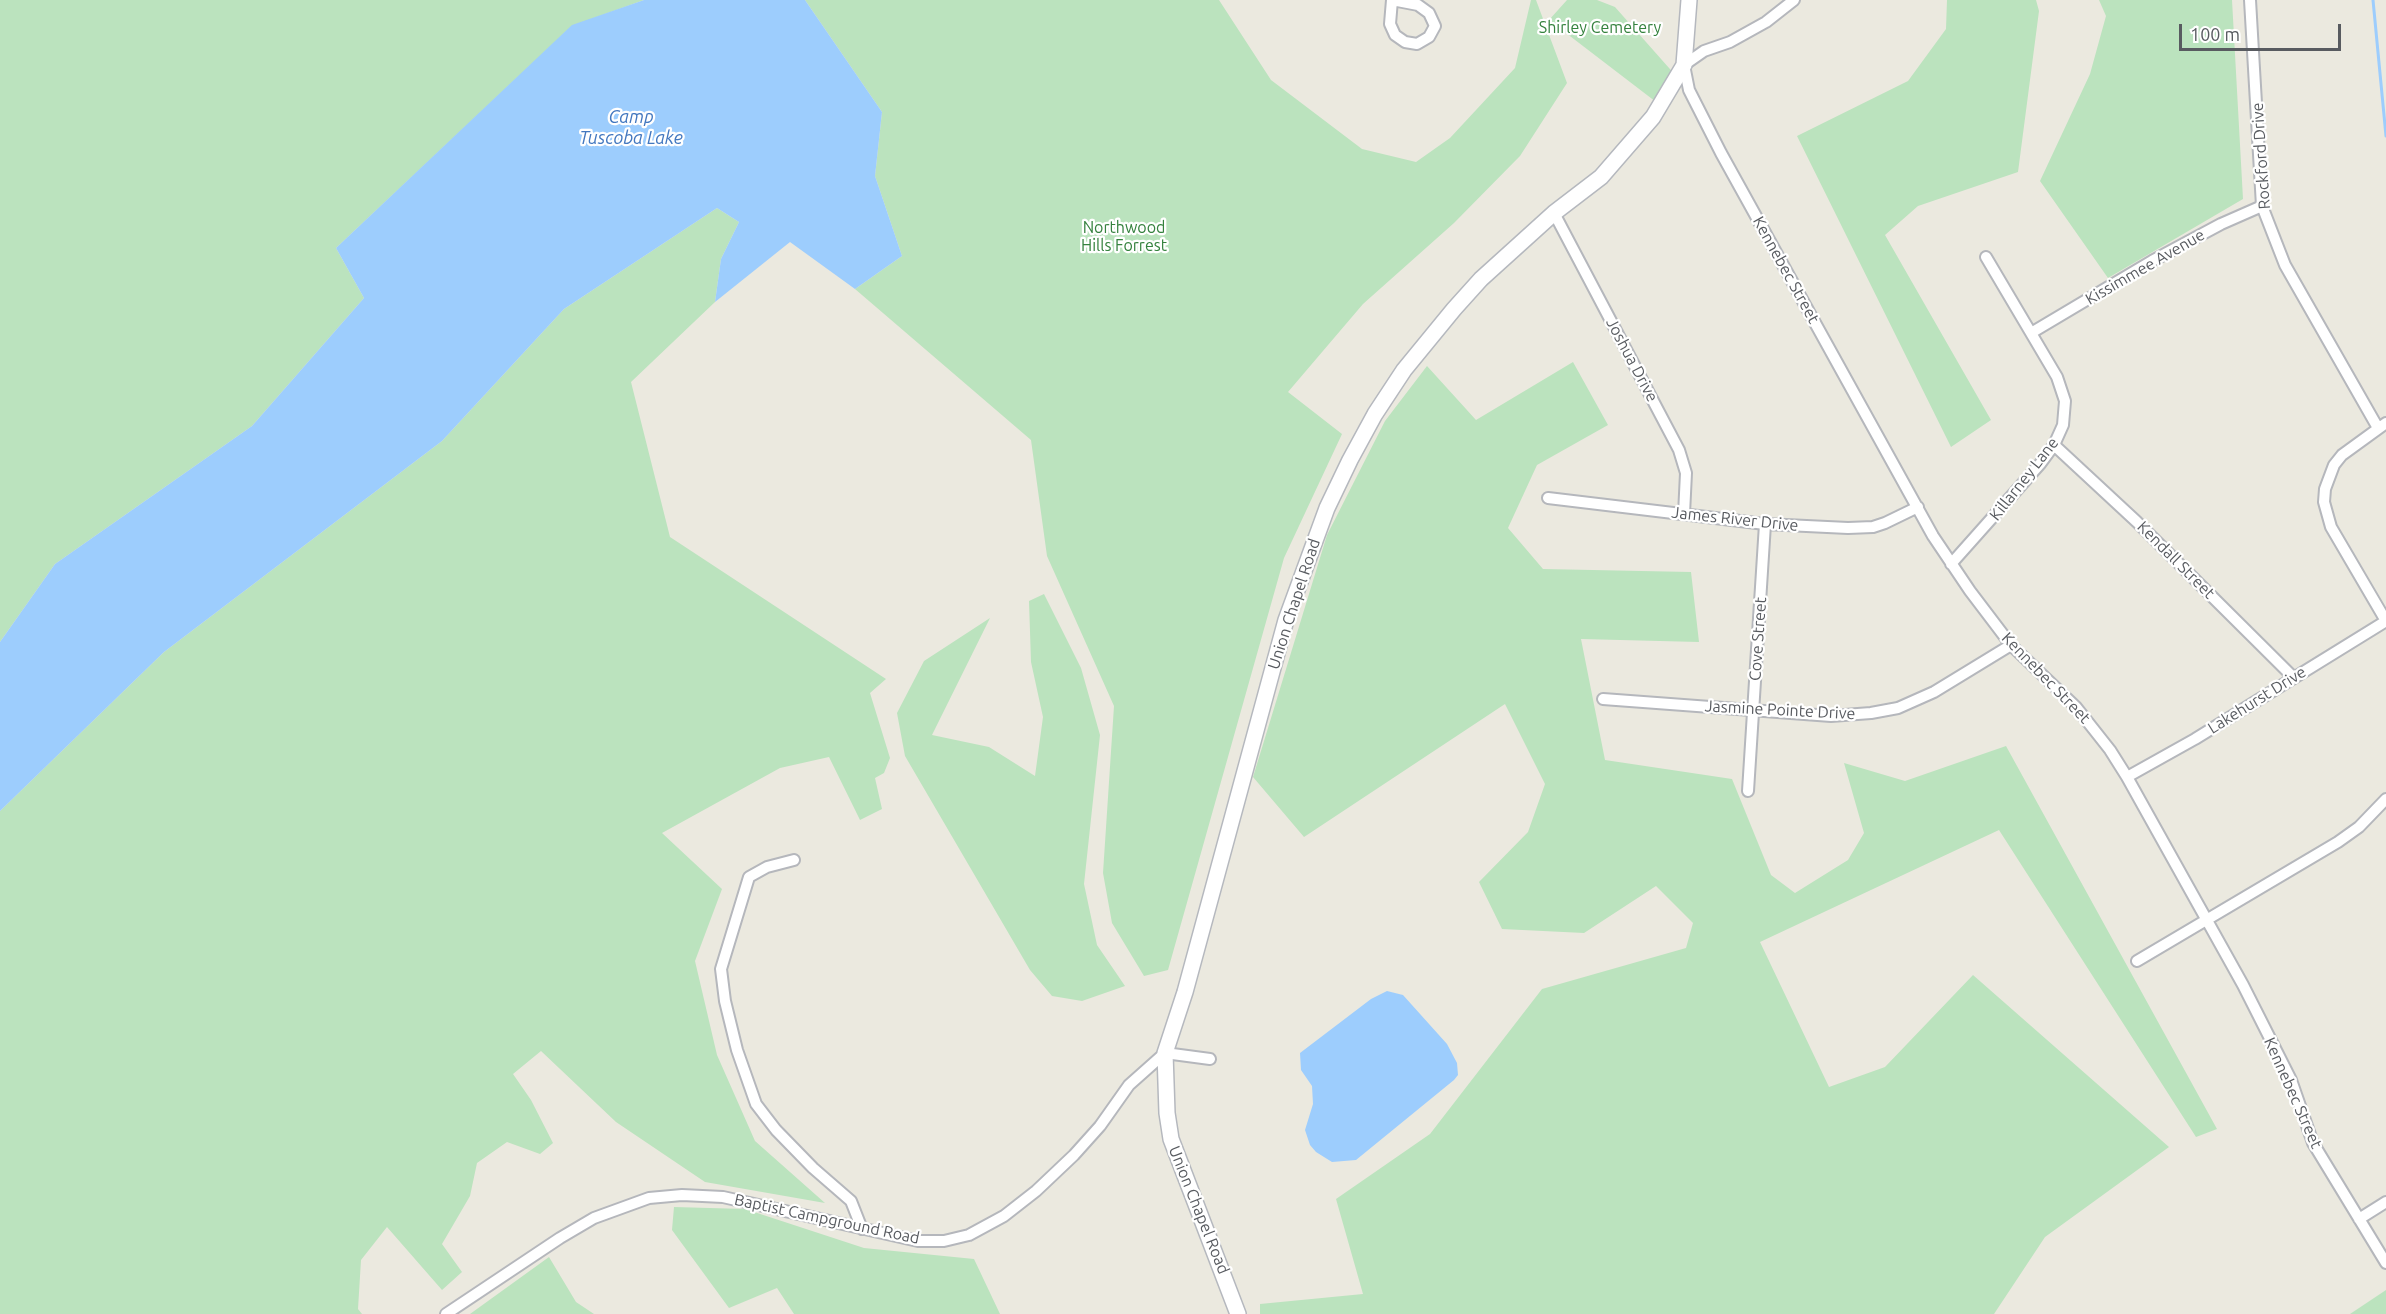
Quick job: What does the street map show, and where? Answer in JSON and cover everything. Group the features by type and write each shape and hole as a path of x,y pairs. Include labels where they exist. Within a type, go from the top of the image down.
{"street":[{"path":"1392,0 1418,5 1429,13 1435,26 1429,37 1417,44 1405,42 1395,35 1390,24 1392,0"},
{"name":"Union Chapel Road","path":"1238,1314 1171,1139 1167,1113 1165,1053 1185,992 1286,620 1332,498 1375,414 1426,342 1481,279 1554,213 1601,177 1653,117 1684,65 1689,0"},
{"path":"1684,65 1704,51 1730,42 1766,22 1794,0"},
{"name":"Rockford Drive","path":"2250,0 2262,206 2285,265 2382,425"},
{"name":"Kennebec Street","path":"1684,65 1689,90 1717,144 1933,537 2011,645 2076,707 2099,735 2127,777 2243,985 2291,1080 2313,1143 2386,1263"},
{"name":"Kissimmee Avenue","path":"2031,333 2152,261 2221,224 2262,206"},
{"name":"Joshua Drive","path":"1554,213 1679,450 1686,473 1683,514"},
{"name":"Killarney Lane","path":"1951,564 2054,446 2063,425 2065,401 2057,377 1986,257"},
{"path":"2382,425 2342,455 2334,465 2325,489 2324,502 2331,527 2386,621"},
{"name":"Kendall Street","path":"2054,446 2137,522 2294,678"},
{"name":"James River Drive","path":"1548,498 1765,524 1848,528 1873,527 1918,507"},
{"name":"Cove Street","path":"1748,791 1765,524"},
{"name":"Lakehurst Drive","path":"2127,777 2386,621"},
{"name":"Jasmine Pointe Drive","path":"1603,699 1845,716 1898,708 1934,692 2011,645"},
{"path":"2137,961 2338,842 2359,827 2386,799"},
{"path":"794,860 767,867 750,877 721,969 725,1001 737,1050 756,1104 776,1130 813,1168 851,1201 862,1229"},
{"path":"1165,1053 1210,1059"},
{"name":"Baptist Campground Road","path":"446,1314 594,1218 649,1198 682,1195 751,1201 918,1241 945,1241 969,1234 993,1223 1036,1191 1074,1155 1108,1116 1129,1086 1165,1053"},
{"path":"2359,1219 2386,1202"}],"green space":[{"path":"0,0 644,0 572,26 336,248 364,298 252,426 55,564 0,642"},
{"name":"Northwood Hills Forrest","path":"805,0 1219,0 1271,80 1362,149 1416,162 1450,138 1515,68 1531,0 1536,0 1567,83 1520,156 1454,223 1363,304 1288,392 1342,434 1284,558 1168,970 1144,976 1112,923 1103,873 1114,706 1047,556 1031,440 855,289 902,256 875,176 882,112"},
{"name":"Shirley Cemetery","path":"1567,0 1597,0 1615,7 1677,77 1660,105 1549,20"},
{"path":"1947,0 2036,0 2039,11 2018,172 1918,206 1885,235 1991,420 1951,447 1797,136 1908,81 1946,29"},
{"path":"2099,0 2232,0 2243,199 2108,278 2040,181 2090,74 2106,16"},
{"path":"717,208 739,222 721,259 715,302 631,382 670,537 886,679 870,693 890,758 884,773 875,778 882,809 860,820 829,757 780,768 662,833 722,889 695,961 717,1055 755,1141 825,1203 705,1182 616,1122 541,1051 513,1074 531,1100 553,1143 540,1154 507,1142 477,1163 470,1196 442,1244 462,1272 442,1290 387,1227 361,1260 358,1309 362,1314 0,1314 0,811 164,652 442,441 564,309"},
{"path":"1573,362 1608,425 1537,465 1508,528 1543,569 1691,572 1699,642 1581,639 1605,760 1732,779 1771,875 1795,893 1848,860 1864,833 1844,763 1905,781 2006,746 2217,1129 2196,1137 1999,830 1760,942 1829,1087 1885,1067 1973,975 2169,1147 2045,1237 1994,1314 1260,1314 1260,1304 1363,1294 1336,1199 1430,1134 1542,989 1686,948 1693,923 1656,886 1584,933 1502,929 1479,882 1528,832 1545,784 1505,704 1304,837 1253,777 1327,535 1385,421 1427,366 1476,420"},
{"path":"1044,594 1081,668 1100,735 1084,884 1097,945 1125,986 1082,1001 1052,996 1030,970 905,756 897,713 924,661 990,618 932,735 989,747 1035,776 1043,717 1031,662 1029,601"},
{"path":"674,1207 745,1209 864,1248 974,1259 1000,1314 794,1314 777,1288 729,1308 672,1230"},
{"path":"549,1257 576,1302 594,1314 470,1314"},
{"path":"2386,1290 2386,1314 2350,1314"}],"water":[{"name":"Camp Tuscoba Lake","path":"644,0 805,0 882,112 875,176 902,256 855,289 790,242 715,302 721,259 739,222 717,208 564,309 442,441 164,652 0,811 0,642 55,564 252,426 364,298 336,248 572,25"},
{"path":"1387,991 1403,995 1447,1044 1457,1063 1458,1075 1356,1160 1332,1162 1316,1152 1310,1145 1305,1130 1313,1104 1312,1086 1301,1070 1300,1053 1371,999"}],"waterway":[{"path":"2373,0 2386,136"}]}
